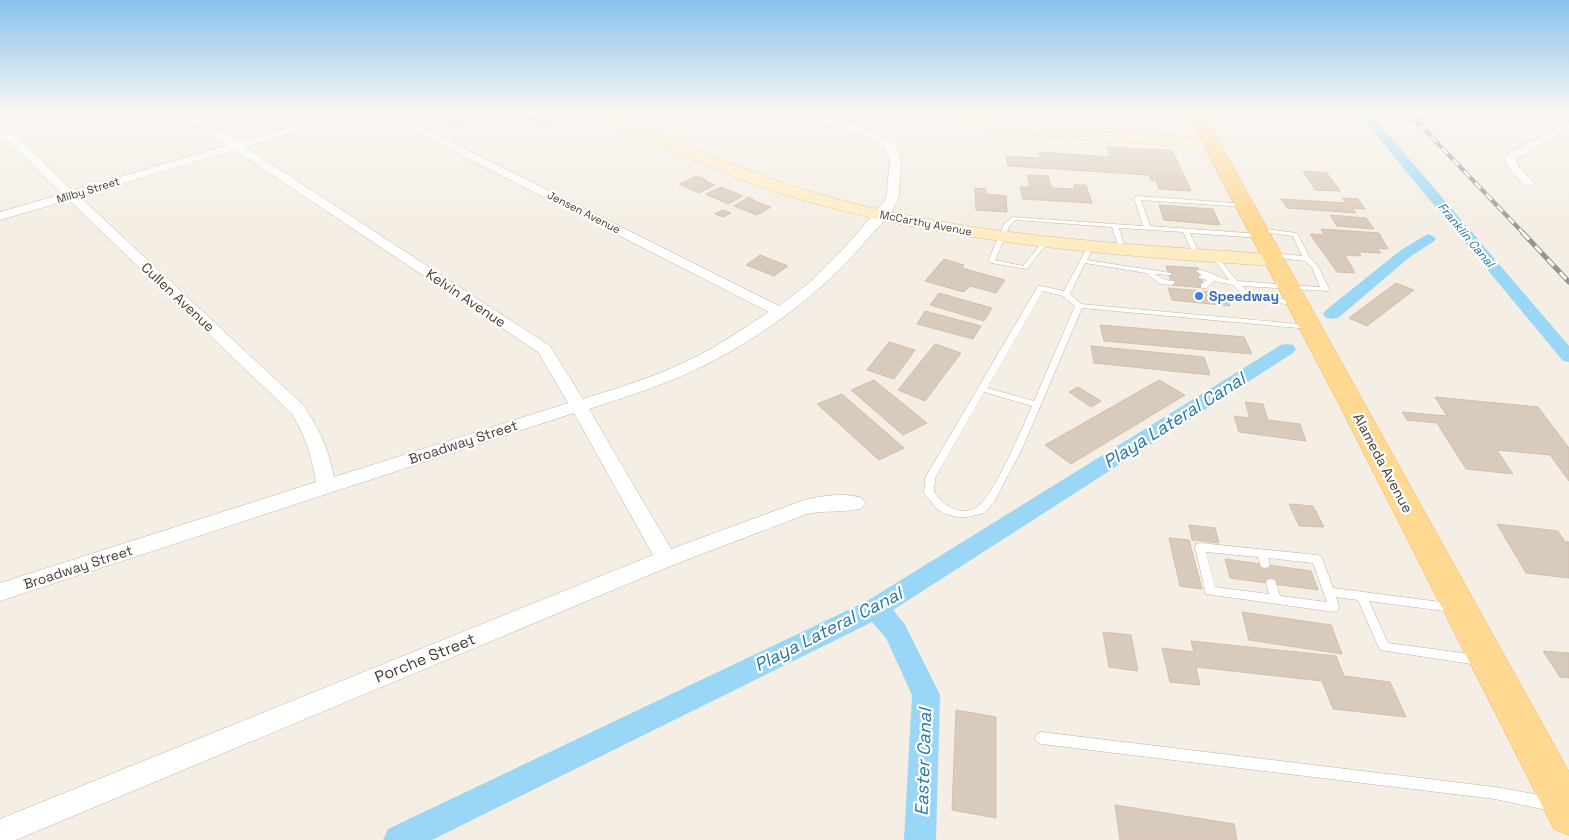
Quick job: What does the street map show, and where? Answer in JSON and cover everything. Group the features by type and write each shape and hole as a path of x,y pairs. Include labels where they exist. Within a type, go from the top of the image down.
{"main road":[{"name":"Alameda Avenue","path":"1217,152 1567,810"}],"street":[{"name":"Cullen Avenue","path":"27,152 298,410 313,434 321,457 326,486"},
{"name":"Milby Street","path":"0,216 212,152"},
{"name":"Kelvin Avenue","path":"246,152 544,349 554,363 666,559"},
{"name":"Jensen Avenue","path":"466,152 780,312"},
{"name":"McCarthy Avenue","path":"694,152 782,188 882,214 1002,237 1045,242 1087,254 1122,249 1203,265 1279,271"},
{"name":"Broadway Street","path":"0,592 651,383 692,365 721,350 780,312 814,286 882,214 892,199 896,161 893,152"},
{"path":"1518,152 1513,155 1510,160 1511,164 1528,182"},
{"name":"Porche Street","path":"0,833 666,559 804,507 824,503 855,503"}],"lane":[{"path":"1147,228 1137,198 1245,206"},
{"path":"1045,242 1025,268 991,261 1007,224 1015,218 1184,230 1279,271 1325,289 1316,266 1308,258 1295,234 1279,271 1251,298 1235,283 1203,265"},
{"path":"1115,225 1122,249"},
{"path":"1184,230 1203,265 1214,278 1235,283 1279,271 1308,258"},
{"path":"1066,294 1087,254 1147,272 1163,282 1172,283"},
{"path":"1147,272 1158,268 1168,271"},
{"path":"1079,306 1279,271"},
{"path":"1204,286 1214,278"},
{"path":"1041,288 1066,294 1079,306 1037,405 994,495 983,509 962,514 942,508 929,493 930,478 1041,288"},
{"path":"982,389 1037,405"},
{"path":"1200,547 1263,559 1317,559 1329,592 1334,607 1210,591 1200,547"},
{"path":"1271,583 1276,599"},
{"path":"1329,592 1460,608"},
{"path":"1362,597 1384,647 1488,662"},
{"path":"1041,738 1495,793 1567,810"}],"building":[{"path":"1039,152 1042,152 1110,157 1109,152 1173,152 1191,191 1159,189 1156,180 1151,180 1149,175 1008,166 1006,156 1040,158"},
{"path":"1303,171 1327,173 1340,191 1315,190"},
{"path":"1027,175 1048,176 1052,188 1075,189 1074,185 1086,185 1092,203 1023,199 1020,187 1030,187"},
{"path":"697,176 715,185 699,193 679,184"},
{"path":"721,187 743,196 728,204 706,194"},
{"path":"975,188 986,189 986,194 1006,196 1007,212 976,210"},
{"path":"749,197 771,207 757,215 734,206"},
{"path":"1342,198 1358,199 1365,209 1352,208 1356,213 1287,208 1281,199 1346,203"},
{"path":"1159,205 1213,209 1220,225 1164,220"},
{"path":"723,210 731,213 723,217 715,214"},
{"path":"1330,215 1366,218 1374,229 1337,226"},
{"path":"1321,229 1379,233 1388,249 1377,248 1381,253 1359,252 1361,256 1345,255 1355,273 1337,272 1310,234 1324,235"},
{"path":"760,255 788,266 774,276 746,265"},
{"path":"944,259 964,265 962,268 1005,280 996,293 970,286 964,292 925,281"},
{"path":"1166,266 1198,268 1205,288 1172,285"},
{"path":"1396,283 1414,290 1367,326 1349,318"},
{"path":"1168,288 1225,293 1230,306 1172,300"},
{"path":"939,293 992,308 984,321 930,305"},
{"path":"925,311 981,326 973,339 917,324"},
{"path":"1100,325 1244,337 1252,354 1104,341"},
{"path":"889,342 915,350 894,379 867,370"},
{"path":"935,344 961,353 925,401 898,390"},
{"path":"1091,346 1204,357 1210,375 1094,363"},
{"path":"874,380 927,423 903,435 851,390"},
{"path":"1159,380 1185,395 1071,464 1045,445"},
{"path":"1078,387 1101,401 1091,407 1069,392"},
{"path":"842,394 904,448 879,460 817,404"},
{"path":"1435,397 1538,407 1569,448 1569,481 1550,455 1497,450 1513,474 1466,469 1437,423 1407,420 1402,412 1447,416"},
{"path":"1245,402 1263,404 1268,420 1300,424 1306,441 1239,432 1234,416 1250,418"},
{"path":"1289,504 1313,506 1324,527 1299,526"},
{"path":"1497,524 1558,531 1565,542 1569,542 1569,578 1526,573"},
{"path":"1189,525 1215,528 1219,543 1192,540"},
{"path":"1169,538 1189,540 1202,589 1180,586"},
{"path":"1225,559 1311,571 1318,590 1230,578"},
{"path":"1242,612 1331,625 1342,654 1249,640"},
{"path":"1103,632 1131,635 1138,671 1109,667"},
{"path":"1191,641 1336,656 1344,676 1390,682 1406,717 1333,709 1322,681 1196,667 1200,685 1170,682 1162,648 1194,652"},
{"path":"1543,651 1569,653 1569,678 1560,677"},
{"path":"956,710 996,717 996,818 952,810"},
{"path":"1115,805 1234,824 1237,840 1120,840"}],"waterway":[{"name":"Franklin Canal","path":"1397,152 1569,357"},
{"name":"Playa Lateral Canal","path":"1332,314 1406,253 1428,239"},
{"name":"Playa Lateral Canal","path":"876,608 1287,349"},
{"name":"Playa Lateral Canal","path":"399,840 876,608"},
{"name":"Easter Canal","path":"876,608 895,631 926,695 920,840"}],"railway":[{"path":"1446,152 1524,234"},
{"path":"1523,233 1569,282"}],"place":[{"name":"Speedway","path":"1199,296"}]}
